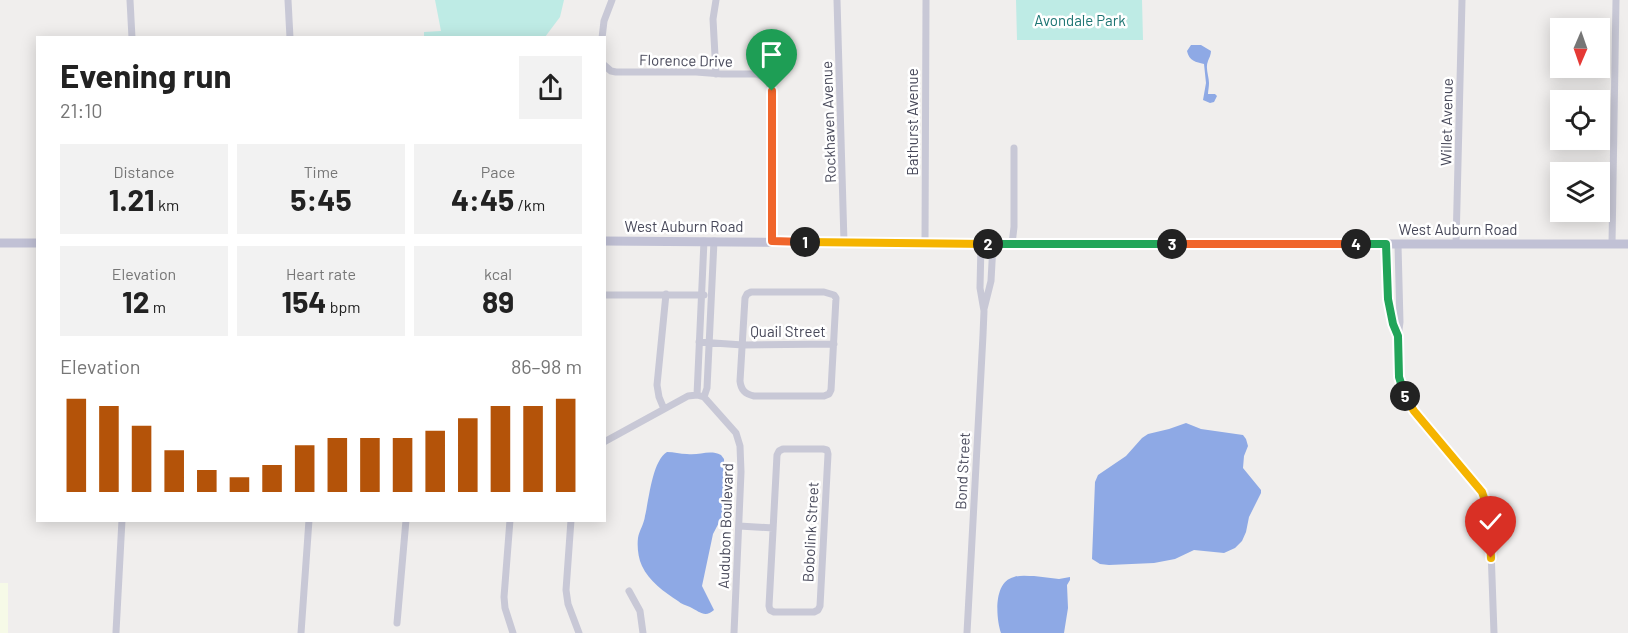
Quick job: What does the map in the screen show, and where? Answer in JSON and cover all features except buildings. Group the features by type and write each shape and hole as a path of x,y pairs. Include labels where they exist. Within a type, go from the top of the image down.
{"main road":[{"name":"West Auburn Road","path":"606,241 981,244 1628,244"},
{"path":"0,243 36,243"}],"street":[{"path":"130,0 132,36"},
{"path":"288,0 290,36"},
{"path":"602,36 604,21 612,0"},
{"path":"716,0 714,19 716,74"},
{"name":"Rockhaven Avenue","path":"837,0 844,242"},
{"name":"Bathurst Avenue","path":"925,243 926,0"},
{"name":"Willet Avenue","path":"1456,244 1462,0"},
{"path":"1612,244 1616,0"},
{"name":"Florence Drive","path":"606,66 616,72 757,75 768,80 772,91 772,241"},
{"path":"1012,244 1014,148"},
{"path":"701,396 699,342 704,241"},
{"path":"606,441 683,398 701,396 707,388 714,241"},
{"name":"Bond Street","path":"981,244 980,288 984,311"},
{"name":"Bond Street","path":"967,633 984,311 991,281 993,244"},
{"path":"1386,244 1388,299 1398,336"},
{"path":"1398,245 1399,377 1404,395 1414,411 1477,485 1487,503 1490,522 1494,633"},
{"name":"Quail Street","path":"751,292 824,292 836,298 829,394 824,396 754,396 746,393 741,386 743,345 747,294 751,292"},
{"path":"664,409 657,385 666,294"},
{"path":"606,295 712,295"},
{"name":"Quail Street","path":"699,342 743,345 834,344"},
{"name":"Audubon Boulevard","path":"701,396 731,427 739,440 741,462 734,633"},
{"name":"Bobolink Street","path":"783,449 827,450 818,610 814,612 774,612 770,610 773,528 779,451 783,449"},
{"path":"116,632 122,522"},
{"path":"301,633 309,522"},
{"path":"396,623 406,522"},
{"path":"510,522 504,597 513,633"},
{"path":"572,522 566,590 568,604 579,633"},
{"path":"739,526 773,528"},
{"path":"629,591 640,611 643,633"}],"shaded area":[{"path":"0,583 8,583 8,633 0,633"}],"green space":[{"path":"435,0 564,0 560,17 546,36 424,36 424,32 441,31"},
{"name":"Avondale Park","path":"1016,0 1142,0 1143,40 1017,40"}],"water":[{"path":"1191,45 1201,45 1211,51 1207,66 1208,94 1217,96 1214,102 1203,100 1206,83 1204,64 1189,57 1187,51"},
{"path":"1186,423 1201,429 1243,435 1246,439 1248,446 1243,468 1261,493 1249,517 1242,541 1235,548 1224,553 1194,550 1175,559 1154,563 1109,565 1100,564 1092,559 1095,482 1098,475 1126,456 1148,434"},
{"path":"667,452 712,453 721,455 724,459 725,511 713,534 702,586 714,610 708,614 681,603 662,590 649,577 640,559 638,538 652,481 658,464"},
{"path":"1034,576 1059,579 1070,577 1067,585 1068,608 1064,633 1001,633 997,610 1002,586 1014,577"}],"route":[{"path":"772,91 772,241 938,244 1386,244 1388,299 1398,336 1398,369 1404,395 1414,411 1482,492 1489,512 1491,558"}]}
